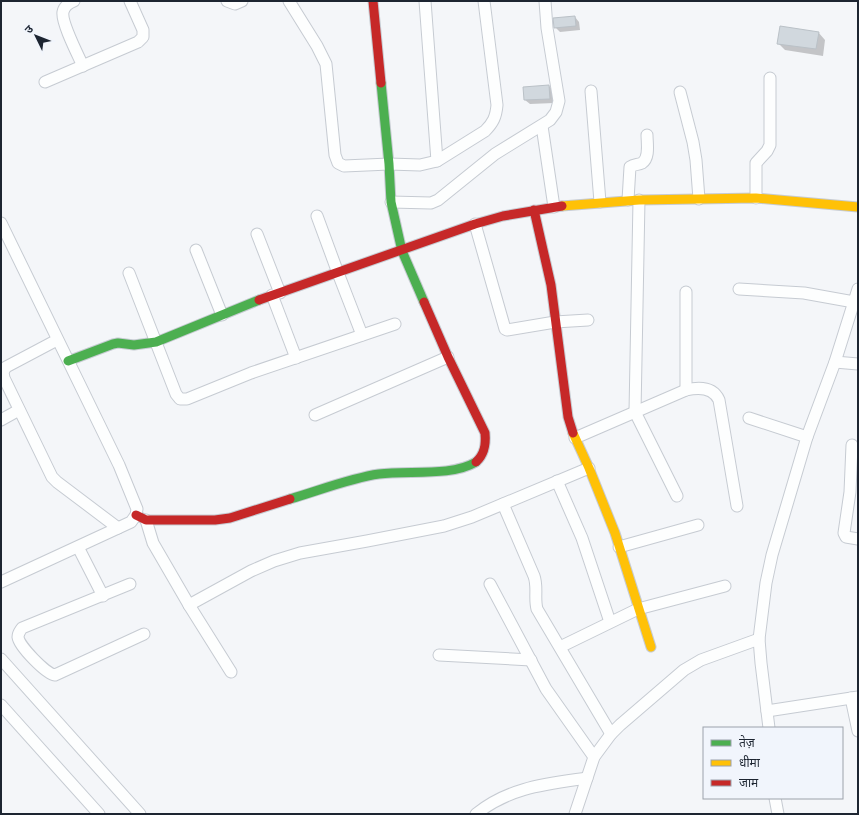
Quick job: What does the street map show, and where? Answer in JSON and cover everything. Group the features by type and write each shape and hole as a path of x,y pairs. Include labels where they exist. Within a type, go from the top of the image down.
{"street":[{"path":"74,1 70,3 63,12 64,21 83,66"},
{"path":"45,82 138,42 143,36 143,30 130,1"},
{"path":"227,1 235,4 242,1"},
{"path":"289,1 317,46 326,64 336,156 338,163 344,166 389,164 420,165 437,161 485,131 495,119 497,106 484,1"},
{"path":"1,582 141,518 215,520 230,518 379,474 439,471 468,467 478,461 484,452 486,443 485,433 448,357 402,251 391,202 389,164 373,1"},
{"path":"425,1 437,161"},
{"path":"391,202 430,203 438,200 495,154 550,120 556,112 559,101 546,28 545,1"},
{"path":"756,198 756,163 767,151 770,145 770,78"},
{"path":"591,91 600,202"},
{"path":"680,92 695,154 699,199"},
{"path":"542,126 554,207"},
{"path":"647,135 647,157 645,161 630,168 633,200 635,412 677,496"},
{"path":"68,361 113,344 118,343 134,345 156,342 276,294 402,251 475,224 503,216 554,207 633,200 756,198 858,207"},
{"path":"534,210 551,285 568,417 619,547 651,647"},
{"path":"317,216 362,335"},
{"path":"1,223 119,466 153,544 231,672"},
{"path":"475,224 504,329 507,330 555,322 588,320"},
{"path":"258,234 296,358"},
{"path":"196,250 222,315"},
{"path":"129,273 176,394 180,399 187,399 251,373 395,324"},
{"path":"740,289 804,293 854,302"},
{"path":"769,727 759,639 766,583 772,555 807,437 836,362 858,289"},
{"path":"686,292 686,390"},
{"path":"57,340 6,367 4,369 4,378 52,477 118,528"},
{"path":"315,415 448,357"},
{"path":"836,362 858,364"},
{"path":"575,438 686,390 704,388 714,392 719,400 738,506"},
{"path":"1,420 19,410"},
{"path":"749,418 807,437"},
{"path":"852,445 854,491 844,533 846,537 858,539"},
{"path":"189,605 251,571 300,552 444,526 472,517 588,468"},
{"path":"557,481 582,538 610,622"},
{"path":"503,504 534,576 536,584 535,602 537,609 611,734"},
{"path":"619,547 698,525"},
{"path":"78,547 103,596"},
{"path":"130,584 22,628 18,637 20,643 45,670 55,675 144,634"},
{"path":"490,584 546,689 594,757"},
{"path":"560,646 638,609 725,586"},
{"path":"575,814 594,757 611,734 684,670 701,660 759,639"},
{"path":"439,655 531,660"},
{"path":"1,659 140,814"},
{"path":"767,711 855,698 858,731"},
{"path":"1,705 99,814"},
{"path":"476,814 499,798 516,791 534,786 587,778"},
{"path":"774,799 778,814"}],"building":[{"path":"575,16 576,26 554,28 553,18"},
{"path":"780,26 819,32 816,49 777,44"},
{"path":"549,85 550,99 524,100 523,87"}],"traffic: fast":[{"path":"381,83 391,202 402,251 424,302"},
{"path":"68,361 113,344 118,343 134,345 156,342 259,300"},
{"path":"290,499 368,476 390,473 454,470 466,467 476,462"}],"traffic: slow":[{"path":"562,206 639,200 756,198 858,207"},
{"path":"573,433 615,533 651,647"}],"traffic: jam":[{"path":"373,1 381,83"},
{"path":"259,300 475,224 503,216 562,206"},
{"path":"534,210 551,285 568,417 573,433"},
{"path":"424,302 448,357 485,433 484,449 476,462"},
{"path":"136,515 146,520 215,520 230,518 290,499"}]}
